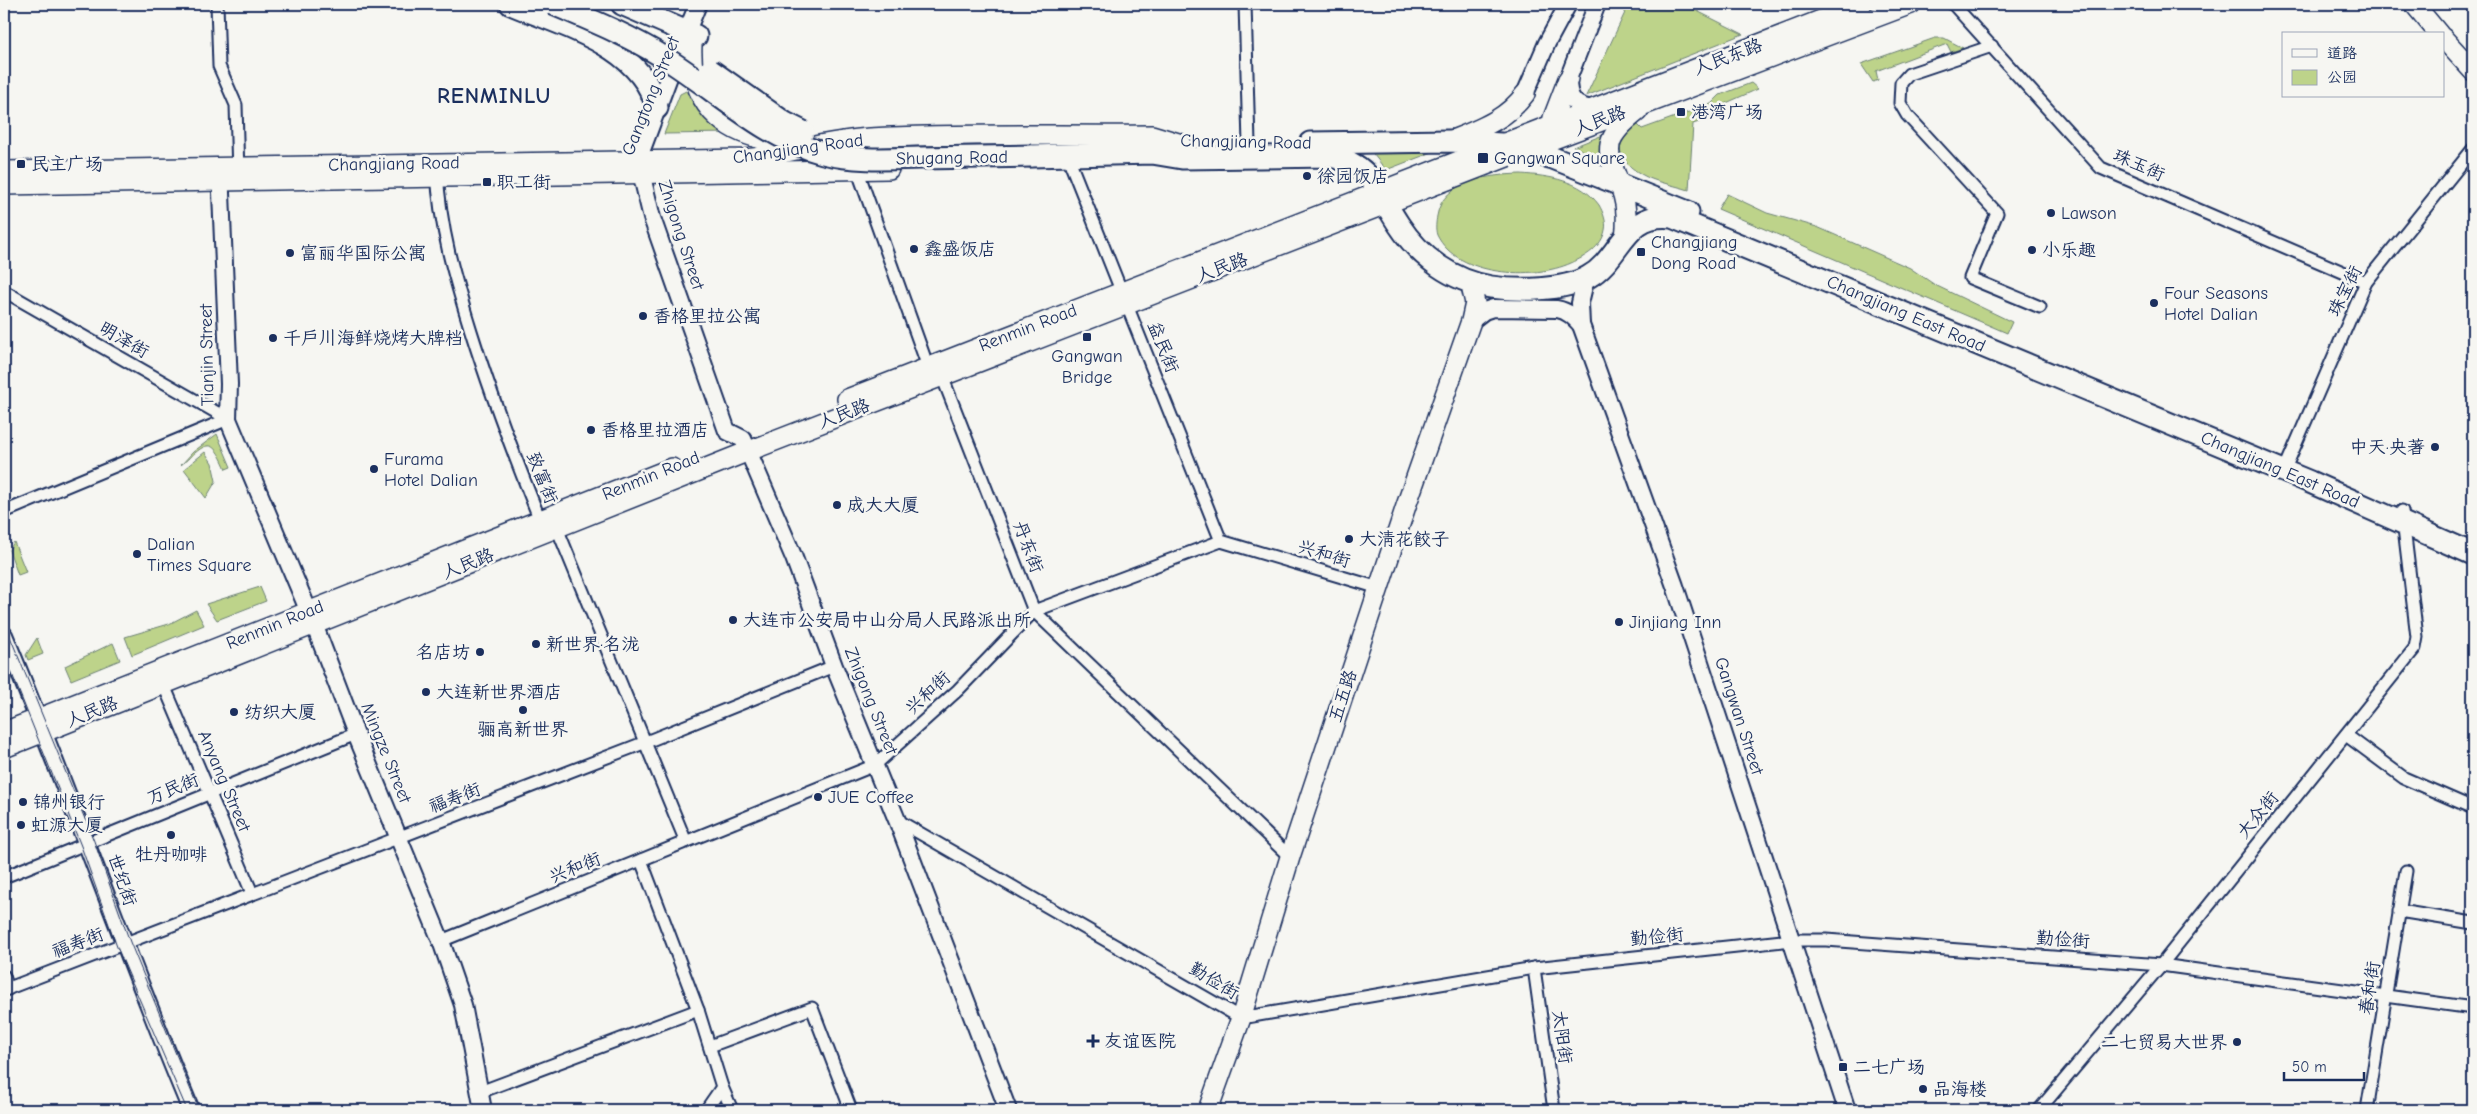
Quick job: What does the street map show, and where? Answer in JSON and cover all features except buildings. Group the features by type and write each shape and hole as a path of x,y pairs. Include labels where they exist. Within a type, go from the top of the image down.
{"highway":[{"path":"511,4 608,46 643,76 653,91 657,108"},
{"name":"Shugang Road","path":"553,4 638,42 693,76 776,135 808,148 849,157 875,159 1030,152"},
{"name":"Shugang Road","path":"583,4 664,42 699,63 785,123 829,142 875,150 1182,151"},
{"path":"622,4 692,38"},
{"name":"Changjiang Road","path":"1182,151 1249,144 1450,141 1500,144"},
{"name":"Changjiang East Road","path":"1500,144 1525,150 1616,182 2286,466 2402,517 2473,554"},
{"name":"Changjiang Road","path":"1182,151 1330,156 1345,159 1359,166 1368,175 1382,197"},
{"name":"Changjiang East Road","path":"1382,197 1399,225 1428,259 1449,274 1470,282 1515,289 1542,289 1586,278 1601,268 1631,228 1650,217 1672,217 2286,466"},
{"name":"Changjiang East Road","path":"2402,517 2473,542"}],"main road":[{"name":"人民东路","path":"1594,109 1862,4"},
{"path":"1625,238 1626,209 1611,165 1609,150 1612,138 1621,126 1649,102 1912,4"},
{"path":"2414,4 2437,32"},
{"path":"692,38 692,62 695,80 703,99 716,116 731,129 752,138 777,143 818,145"},
{"path":"2444,39 2473,71"},
{"path":"1568,79 1551,133 1553,148 1570,165"},
{"path":"1450,141 1501,119 1516,107 1525,94"},
{"name":"人民路","path":"1125,298 1358,207 1500,144 1551,133 1649,102"},
{"name":"人民路","path":"1382,197 1525,150 1594,109"},
{"name":"Changjiang Road","path":"4,185 229,174 643,165 746,159 818,145 870,138 1152,135 1182,151"},
{"path":"643,165 857,169 1152,164 1182,151"},
{"name":"Changjiang Road","path":"4,171 229,174"},
{"path":"1358,207 1381,215 1399,225"},
{"name":"五五路","path":"1208,1110 1241,1018 1290,856 1379,588 1471,321 1475,303 1470,282"},
{"name":"Renmin Road","path":"4,748 40,726 746,445 1125,298"},
{"name":"人民路","path":"40,726 163,683 311,618"},
{"name":"Renmin Road","path":"4,732 40,726"}],"street":[{"path":"217,4 219,66 236,106 229,174"},
{"name":"Gangtong Street","path":"643,165 692,38 698,4"},
{"name":"Gangtong Street","path":"643,165 657,108 710,4"},
{"path":"1245,4 1249,144"},
{"path":"1525,94 1547,43 1568,4"},
{"path":"1594,109 1582,108 1574,103 1568,91 1568,79 1597,4"},
{"name":"珠玉街","path":"1953,4 2101,168 2366,282"},
{"path":"1992,46 1909,74 1901,82 1900,103 1907,115 1997,213 1970,278 2040,307"},
{"name":"珠宝街","path":"2286,466 2366,282 2473,149"},
{"name":"Zhigong Street","path":"643,165 652,218 727,431 746,445 794,558 834,666 897,820 1008,1110"},
{"name":"益民街","path":"1071,165 1221,542"},
{"name":"丹东街","path":"857,169 935,372 1034,611 1290,856"},
{"name":"致富街","path":"437,170 438,200 448,260 491,395 646,742 686,842"},
{"name":"Tianjin Street","path":"4,512 228,419 229,174"},
{"name":"Gangwan Street","path":"1586,278 1580,303 1581,325 1675,586 1847,1110"},
{"name":"明泽街","path":"4,291 228,419"},
{"path":"1471,321 1484,311 1493,308 1557,309 1574,316 1581,325"},
{"name":"Mingze Street","path":"228,419 311,618 356,734 441,941 463,1005 483,1110"},
{"name":"大众街","path":"2038,1110 2161,965 2415,648 2417,637 2402,517"},
{"name":"兴和街","path":"441,941 875,765 958,690 1034,611 1221,542 1379,588"},
{"name":"世纪街","path":"4,635 88,843 123,944 191,1110"},
{"name":"福寿街","path":"6,989 646,742 834,666"},
{"name":"Anyang Street","path":"163,683 252,893"},
{"name":"万民街","path":"4,877 356,734"},
{"path":"2346,735 2404,778 2473,808"},
{"name":"勤俭街","path":"897,820 1241,1018 1534,968 1792,940 1826,940 2161,965 2473,1008"},
{"path":"641,860 698,1010 722,1087 732,1110"},
{"name":"春和街","path":"2367,1110 2387,997 2406,871"},
{"path":"2399,911 2473,923"},
{"name":"太阳街","path":"1534,968 1554,1110"},
{"path":"4,976 6,989"},
{"path":"710,1046 812,1008 851,1110"},
{"path":"480,1092 698,1010"},
{"path":"706,1110 722,1087"},
{"path":"183,1092 183,1110"}],"green space":[{"path":"1629,4 1683,4 1743,34 1586,96"},
{"path":"1935,38 1944,38 1963,48 1951,52 1947,44 1876,71 1878,80 1873,82 1861,64"},
{"path":"1751,83 1758,89 1699,115 1702,121 1693,124 1689,190 1646,177 1632,168 1622,156 1620,150 1624,137 1638,125 1642,129 1711,104 1720,95"},
{"path":"686,91 695,106 705,117 729,133 664,134 680,94"},
{"path":"1603,135 1600,153 1595,155 1573,147"},
{"path":"1369,149 1438,150 1386,170"},
{"name":"Gangwan Square","path":"1521,174 1564,181 1583,190 1592,197 1599,205 1605,224 1603,236 1597,246 1582,258 1571,263 1537,272 1518,273 1478,267 1461,259 1447,249 1437,235 1436,225 1441,204 1448,194 1458,187 1483,178"},
{"path":"1727,194 1767,213 1817,227 1910,268 1935,285 2012,322 2007,333 1718,209"},
{"path":"217,434 231,467 226,469 216,450 207,446 196,452 181,465 193,452"},
{"path":"205,452 212,463 216,481 206,498 184,469"},
{"path":"14,542 26,572 18,575 9,550"},
{"path":"260,587 266,601 217,620 206,604"},
{"path":"196,610 204,625 132,655 125,637 169,624"},
{"path":"37,638 43,654 28,660 26,655"},
{"path":"113,643 120,660 71,680 65,666"}],"tram line":[{"path":"4,622 94,841 130,942 199,1110"},
{"path":"4,654 81,846 117,947 187,1110"}],"place":[{"name":"港湾广场","path":"1681,112"},
{"name":"Gangwan Square","path":"1483,158"},
{"name":"民主广场","path":"21,164"},
{"name":"徐园饭店","path":"1307,176"},
{"name":"职工街","path":"487,182"},
{"name":"Lawson","path":"2051,213"},
{"name":"鑫盛饭店","path":"914,249"},
{"name":"小乐趣","path":"2032,250"},
{"name":"Changjiang Dong Road","path":"1641,252"},
{"name":"富丽华国际公寓","path":"290,253"},
{"name":"Four Seasons Hotel Dalian","path":"2154,303"},
{"name":"香格里拉公寓","path":"643,316"},
{"name":"Gangwan Bridge","path":"1087,337"},
{"name":"千户川海鲜烧烤大牌档","path":"273,338"},
{"name":"香格里拉酒店","path":"591,430"},
{"name":"中天·央著","path":"2435,447"},
{"name":"Furama Hotel Dalian","path":"374,469"},
{"name":"成大大厦","path":"837,505"},
{"name":"大清花餃子","path":"1349,539"},
{"name":"Dalian Times Square","path":"137,554"},
{"name":"大连市公安局中山分局人民路派出所","path":"733,620"},
{"name":"Jinjiang Inn","path":"1619,622"},
{"name":"新世界·名泷","path":"536,644"},
{"name":"名店坊","path":"480,652"},
{"name":"大连新世界酒店","path":"426,692"},
{"name":"骊高新世界","path":"523,710"},
{"name":"纺织大厦","path":"234,712"},
{"name":"JUE Coffee","path":"818,797"},
{"name":"锦州银行","path":"23,802"},
{"name":"虹源大厦","path":"21,825"},
{"name":"牡丹咖啡","path":"171,835"},
{"name":"友谊医院","path":"1093,1041"},
{"name":"二七贸易大世界","path":"2237,1042"},
{"name":"二七广场","path":"1843,1067"},
{"name":"品海楼","path":"1923,1089"}],"district":[{"name":"RENMINLU","path":"494,96"}]}
